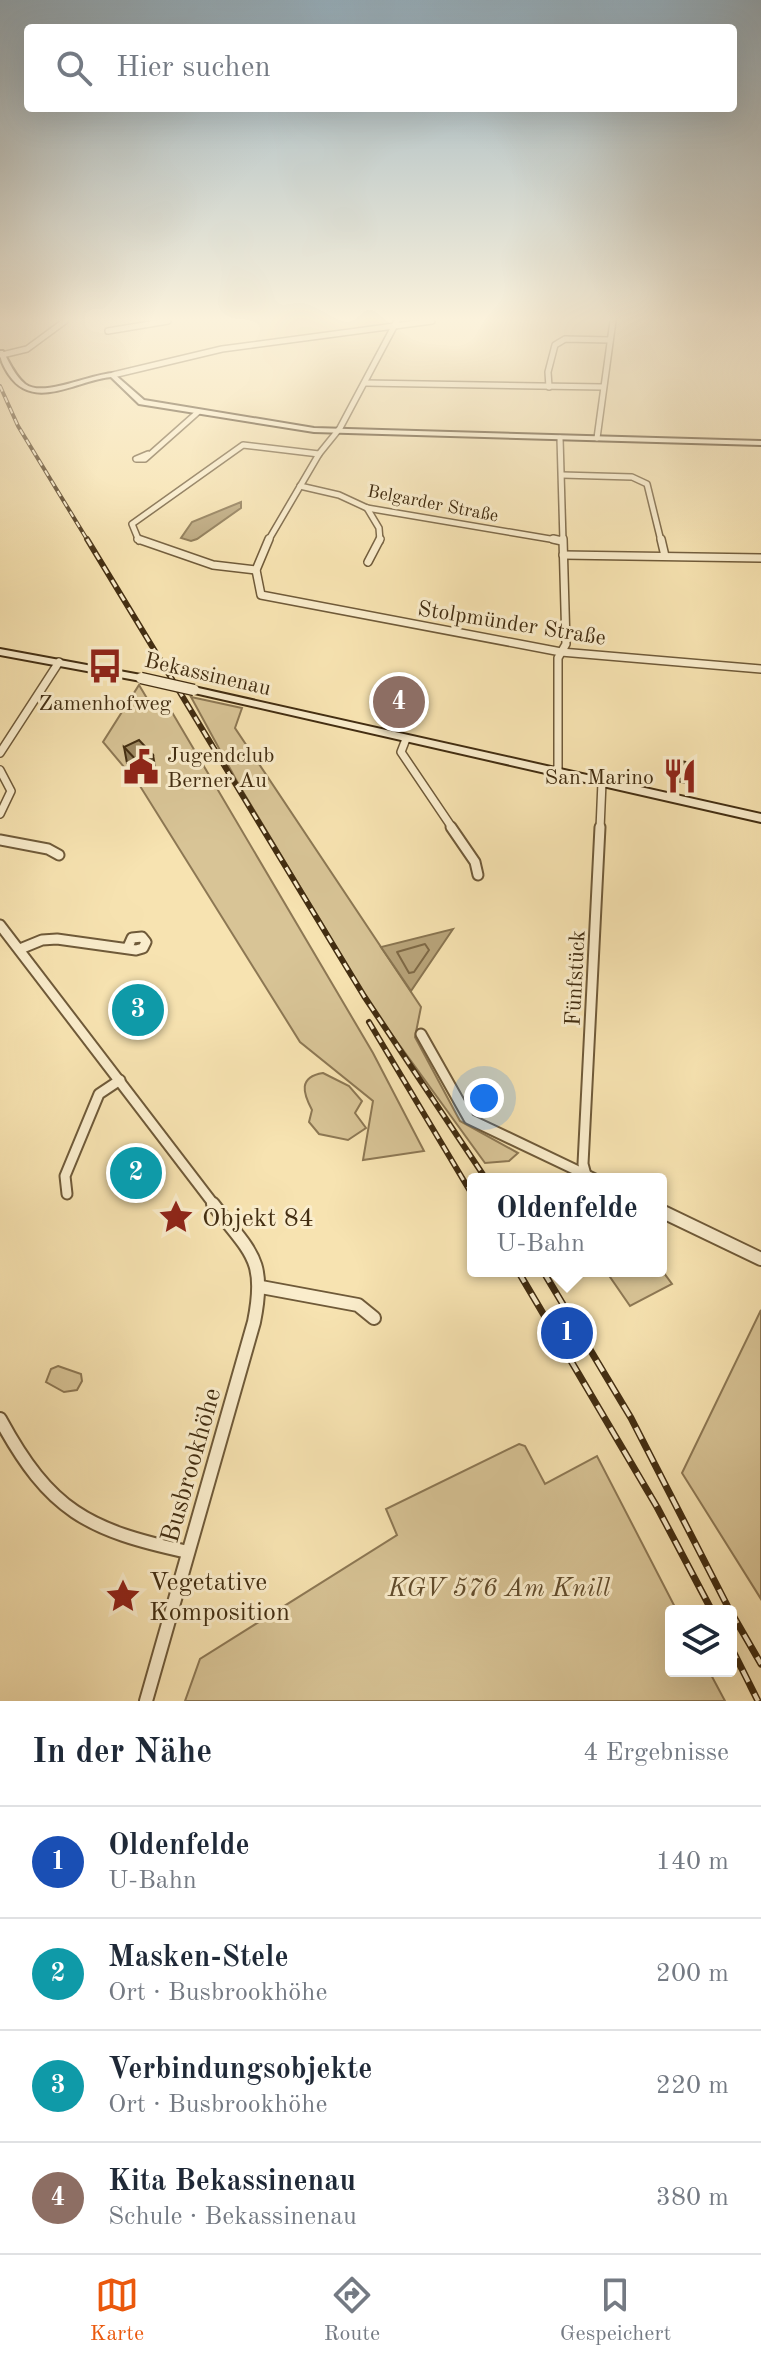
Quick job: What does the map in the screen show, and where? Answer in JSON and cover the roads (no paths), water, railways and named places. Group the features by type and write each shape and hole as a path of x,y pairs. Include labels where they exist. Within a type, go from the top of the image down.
{"street":[{"path":"139,400 335,432 761,443"},
{"path":"319,454 243,445 132,524 139,542 216,566 256,570 273,531 354,400"},
{"path":"597,438 601,400"},
{"path":"148,454 198,412"},
{"path":"558,772 558,658 566,644 560,438"},
{"path":"562,475 632,477 647,484 665,556"},
{"name":"Belgarder Straße","path":"300,486 339,495 367,508 562,541"},
{"path":"367,508 379,526 382,538 378,551 368,562"},
{"path":"563,555 761,558"},
{"name":"Stolpmünder Straße","path":"256,570 261,595 561,652 761,669"},
{"name":"Bekassinenau","path":"0,652 141,678 761,818"},
{"path":"0,753 59,662"},
{"path":"406,739 401,752 475,862 478,875"},
{"path":"0,770 11,791 0,814"},
{"name":"Fünfstück","path":"588,1173 583,1164 602,782"},
{"path":"0,840 48,849 59,855"},
{"path":"0,925 255,1259 261,1287 358,1305 374,1318"},
{"path":"20,949 55,938 112,948 128,947"},
{"path":"421,1034 469,1119 582,1173"},
{"path":"67,1194 65,1176 99,1094 120,1080"},
{"path":"667,1214 761,1259"},
{"name":"Busbrookhöhe","path":"146,1701 254,1322 261,1287"},
{"path":"0,1419 30,1475 80,1519 102,1530 188,1552"}],"water":[{"path":"241,502 241,508 197,539 181,538 192,522"},
{"path":"453,929 411,991 381,947"}],"railway":[{"path":"6,400 18,426 88,541"},
{"path":"87,539 364,996 482,1173"},
{"path":"369,1022 467,1186"},
{"path":"522,1277 657,1507 709,1605"},
{"path":"547,1277 631,1418 727,1605"},
{"path":"737,1622 761,1664"},
{"path":"737,1659 758,1701"}],"place":[{"name":"Zamenhofweg","path":"105,666"},
{"name":"Kita Bekassinenau","path":"399,702"},
{"name":"Jugendclub Berner Au","path":"141,767"},
{"name":"San Marino","path":"680,776"},
{"name":"Verbindungsobjekte","path":"138,1010"},
{"name":"Masken-Stele","path":"136,1173"},
{"name":"Objekt 84","path":"176,1217"},
{"name":"Oldenfelde","path":"567,1333"},
{"name":"Vegetative Komposition","path":"123,1596"}],"park label":[{"name":"KGV 576 Am Knill","path":"499,1587"}]}
